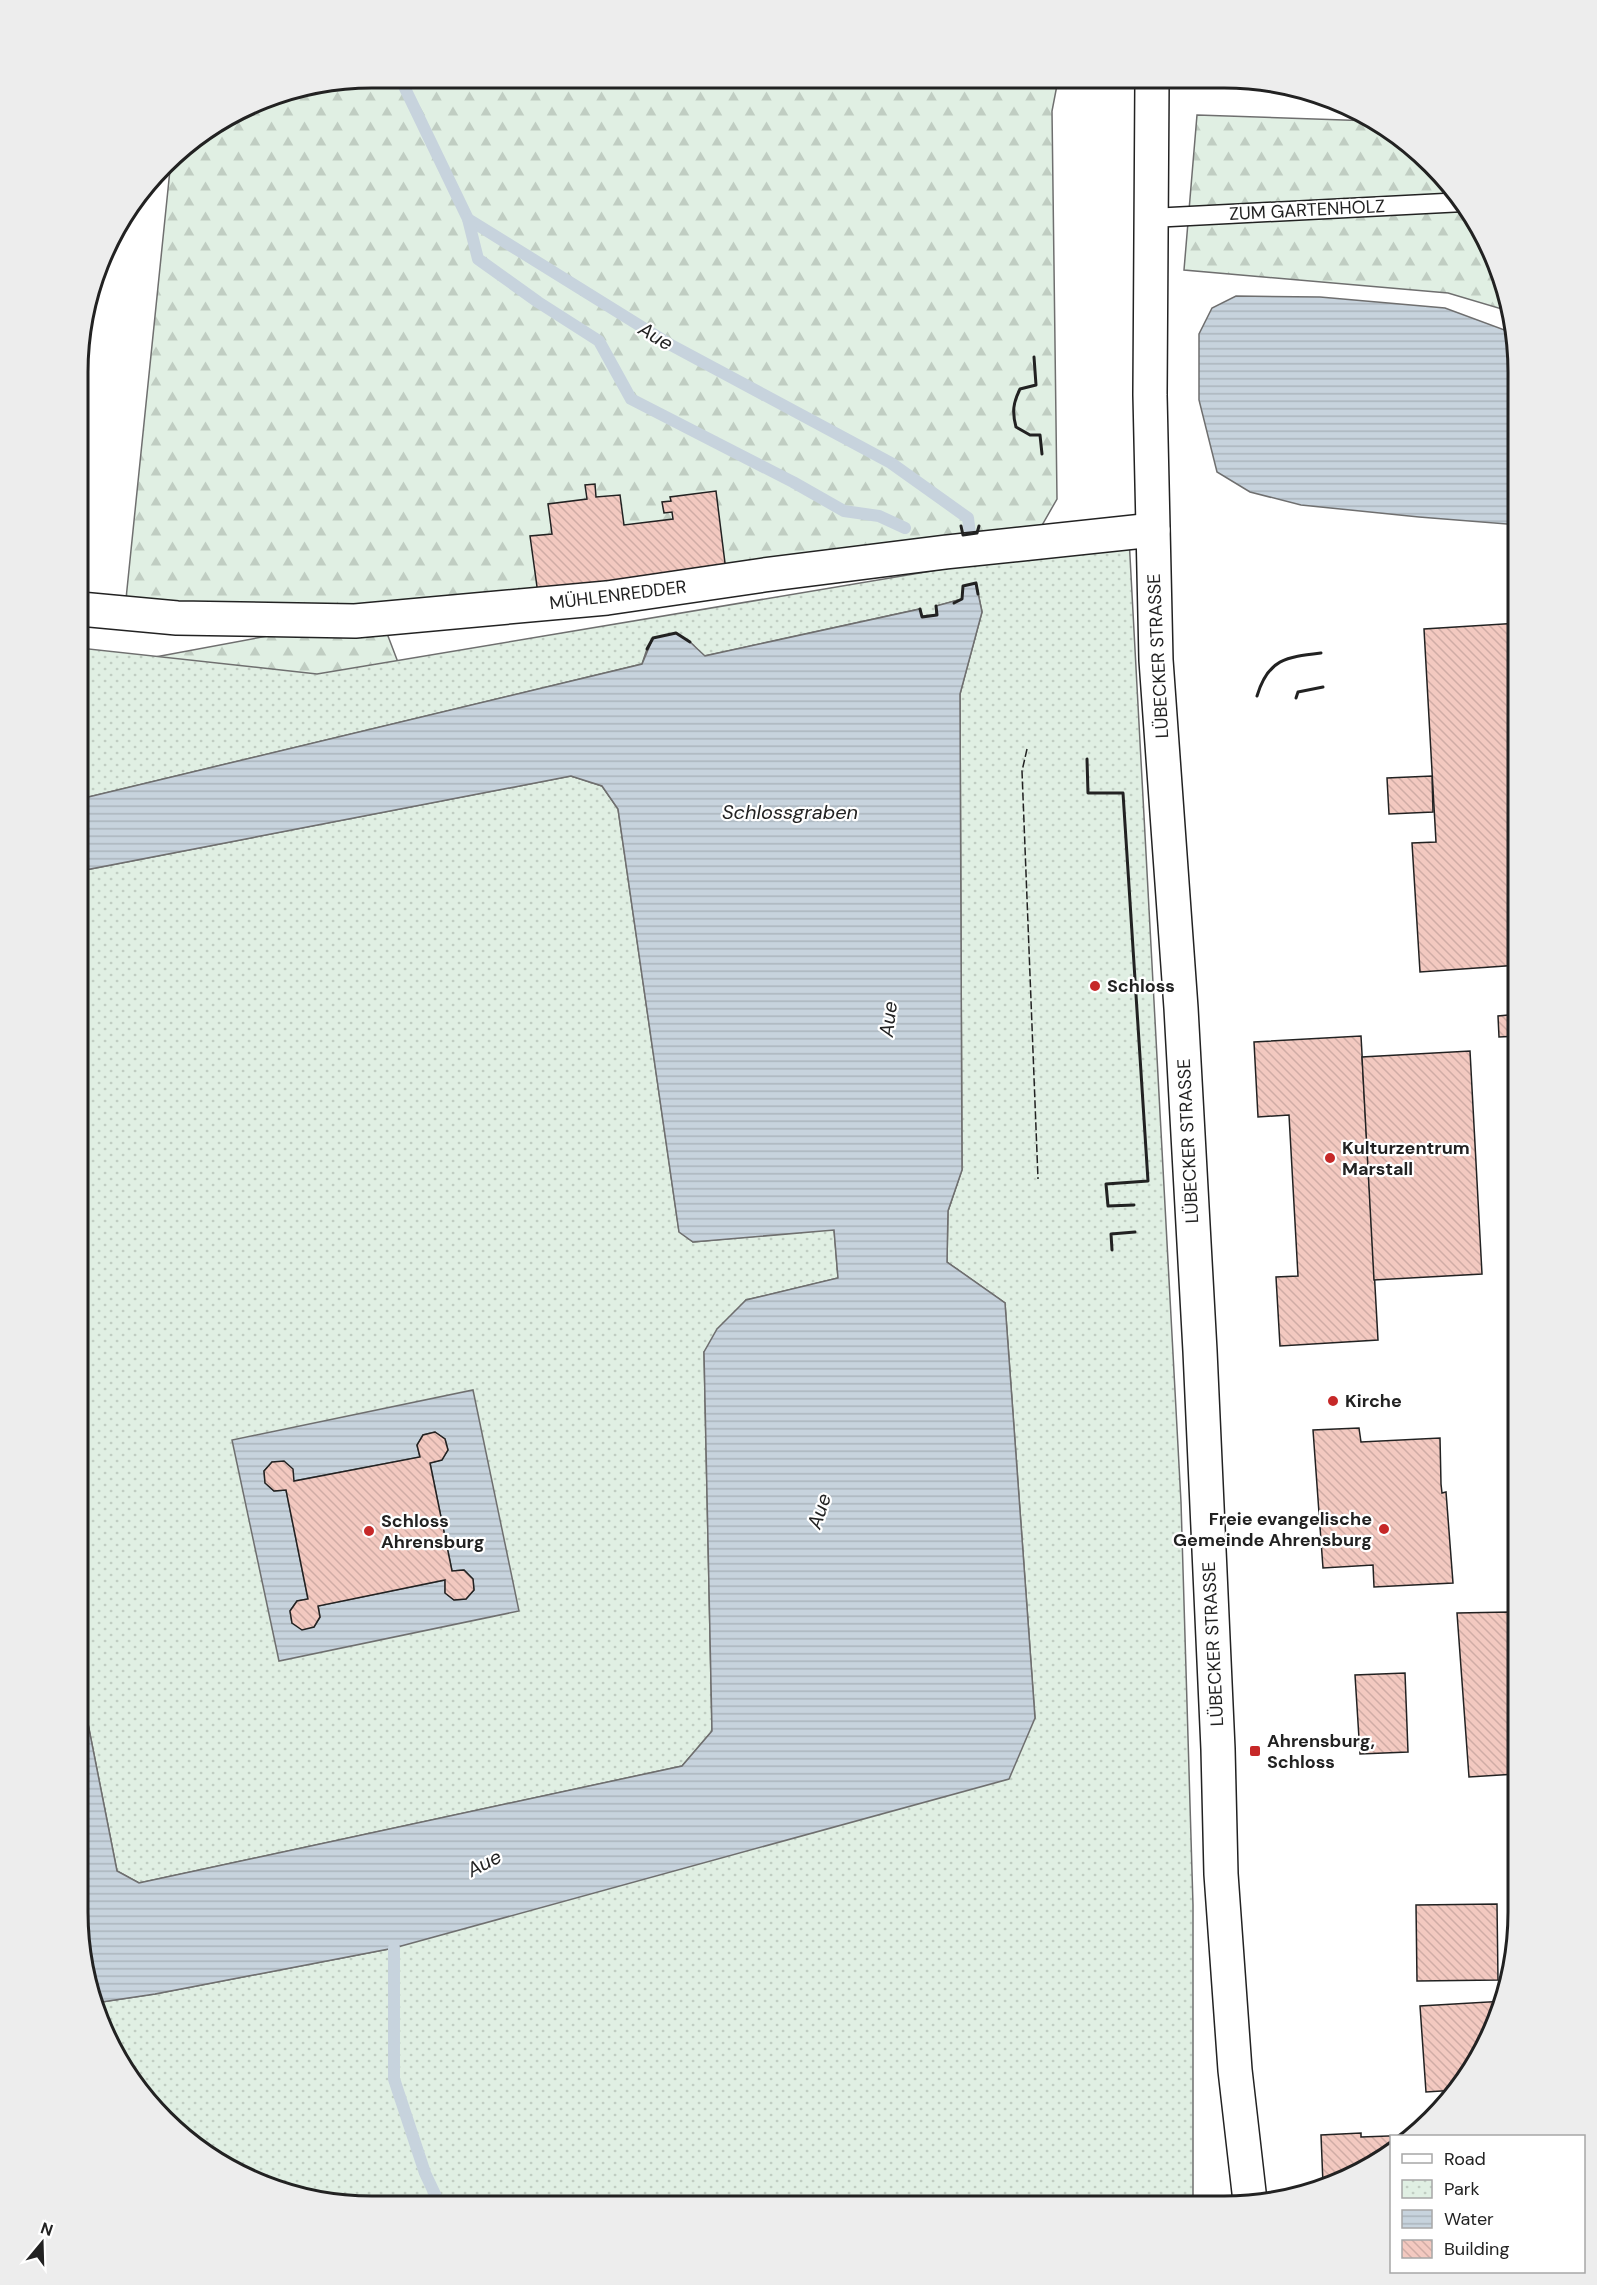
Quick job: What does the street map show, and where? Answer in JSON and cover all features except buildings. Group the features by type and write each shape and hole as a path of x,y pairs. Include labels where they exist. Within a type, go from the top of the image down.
{"main road":[{"name":"LÜBECKER STRASSE","path":"1152,88 1150,395 1156,660 1181,1008 1200,1351 1218,1749 1221,1874 1235,2070 1249,2195"},
{"name":"MÜHLENREDDER","path":"88,610 177,618 355,621 607,598 934,554 1153,530"}],"lane":[{"name":"ZUM GARTENHOLZ","path":"1151,218 1452,203"}],"green space":[{"path":"373,88 1056,88 1052,111 1057,499 1041,527 538,597 279,608 126,599 170,174 200,147 230,127 264,110 299,98 335,91"},
{"path":"1197,115 1354,120 1382,136 1412,159 1450,200 1461,215 1487,264 1501,309 1448,293 1184,270"},
{"path":"1129,538 1181,1502 1193,1905 1193,2196 354,2196 335,2194 299,2187 264,2175 215,2149 185,2126 159,2100 136,2070 118,2038 103,2002 394,1948 1035,1718 1005,1303 947,1262 948,1211 962,1170 960,694 982,612 976,583 962,599 936,606 937,615 922,617 920,609 704,656 690,642 647,649 642,664 88,797 88,649 317,674"},
{"path":"380,615 415,707 139,660"},
{"path":"571,776 602,786 618,809 679,1231 693,1242 834,1229 838,1278 746,1300 704,1352 712,1731 682,1766 139,1883 117,1871 88,1724 88,869"}],"water":[{"path":"1236,296 1320,297 1445,308 1505,330 1508,354 1508,524 1301,505 1250,492 1217,472 1199,400 1199,334 1212,308"},
{"name":"Schlossgraben","path":"976,583 982,612 960,694 962,1170 948,1211 947,1262 1005,1303 1035,1718 1009,1779 394,1948 103,2002 94,1968 89,1931 88,1724 117,1871 139,1883 682,1766 712,1731 704,1352 717,1329 746,1300 838,1278 834,1230 693,1242 679,1232 618,809 602,786 571,776 88,869 88,797 642,664 653,638 676,633 705,656 920,609 922,616 936,615 936,606 962,599 963,586"},
{"path":"473,1390 519,1611 279,1661 232,1440","holes":["435,1432 445,1439 448,1450 441,1460 430,1463 452,1571 464,1570 473,1579 474,1590 466,1599 454,1600 445,1593 445,1580 318,1606 320,1617 314,1627 292,1623 290,1611 297,1601 308,1599 286,1490 274,1491 265,1483 264,1471 272,1462 294,1481 420,1457 417,1445 423,1435"]}],"waterway":[{"name":"Aue","path":"405,88 468,219 671,345 891,463 968,518 970,534"},
{"path":"468,219 478,259 538,302 599,341 631,399 793,482 844,511 879,516 905,528"},
{"name":"Aue","path":"394,1948 394,2079 425,2173 436,2196"}],"fence":[{"path":"1027,749 1022,771 1038,1179"}],"wall":[{"path":"1034,357 1036,385 1020,389 1015,403 1014,417 1016,427 1030,435 1040,435 1042,454"},
{"path":"961,526 963,535 977,533 979,526"},
{"path":"954,603 962,599 963,586 976,583 978,594"},
{"path":"920,609 922,617 937,615 936,606"},
{"path":"647,649 653,638 676,633 690,642"},
{"path":"1257,696 1267,674 1280,662 1298,656 1321,653"},
{"path":"1296,698 1298,692 1323,687"},
{"path":"1087,759 1088,793 1123,793 1148,1181 1106,1184 1108,1206 1134,1205"},
{"path":"1112,1250 1111,1234 1135,1232"}],"place":[{"name":"Schloss","path":"1095,986"},
{"name":"Kulturzentrum Marstall","path":"1330,1158"},
{"name":"Kirche","path":"1333,1401"},
{"name":"Freie evangelische Gemeinde Ahrensburg","path":"1384,1529"},
{"name":"Schloss Ahrensburg","path":"369,1531"},
{"name":"Ahrensburg, Schloss","path":"1255,1751"}]}
